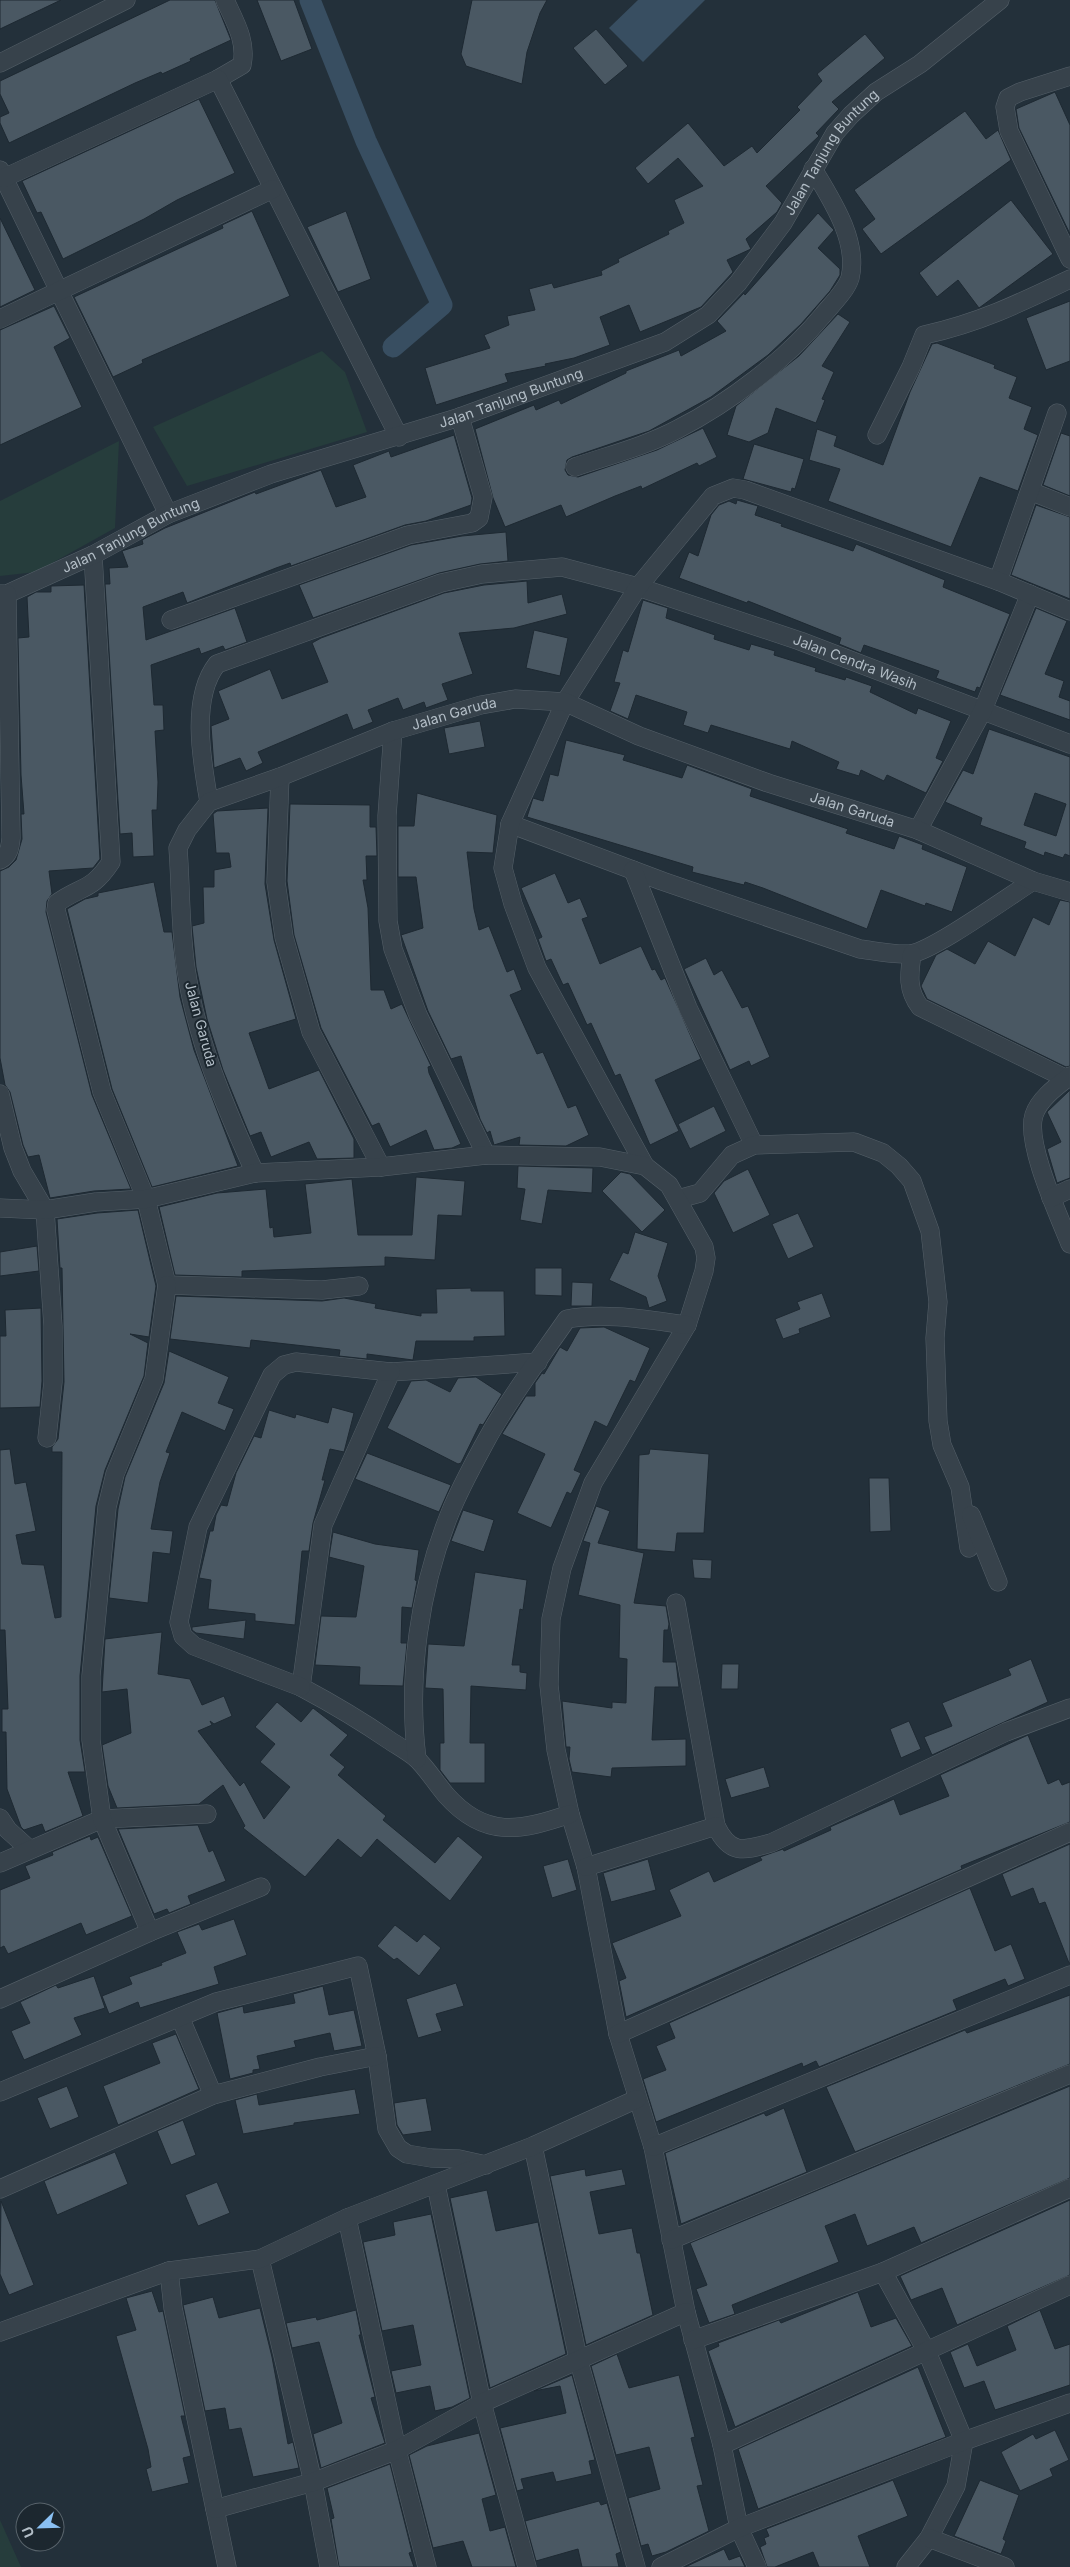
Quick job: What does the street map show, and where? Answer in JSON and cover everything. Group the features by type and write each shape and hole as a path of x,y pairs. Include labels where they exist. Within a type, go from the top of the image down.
{"street":[{"path":"0,62 126,0"},
{"path":"168,514 2,174 218,79 242,65 245,52 243,40 226,0"},
{"name":"Jalan Tanjung Buntung","path":"4,594 93,555 168,514 271,474 399,437 460,417 665,342 708,315 738,283 783,223 835,133 851,115 876,92 920,64 1000,0"},
{"path":"1070,76 1020,92 1008,98 1005,107 1009,131 1070,259"},
{"path":"218,79 399,437"},
{"path":"575,467 639,446 679,429 737,393 796,345 830,306 850,280 852,259 845,231 832,201 813,170"},
{"path":"0,319 273,189"},
{"path":"877,435 911,367 924,335 958,328 996,314 1070,279"},
{"path":"998,580 1057,413"},
{"path":"171,620 408,536 472,523 479,518 483,497 460,417"},
{"path":"758,2567 739,2528 722,2445 686,2312 654,2147 618,2034 586,1867 570,1814 556,1750 549,1685 551,1619 562,1568 593,1483 687,1324 706,1258 704,1246 669,1185 645,1166 537,968 513,904 503,868 510,824 564,702 638,587 682,536 701,509 713,496 733,488 745,490 998,580 1070,611"},
{"path":"1030,491 1070,507"},
{"path":"93,555 111,862 100,879 90,886 62,899 57,903 56,910 102,1092 146,1198 167,1285 154,1379 115,1474 107,1507 91,1676 90,1740 102,1819 150,1932"},
{"name":"Jalan Cendra Wasih","path":"209,802 200,748 206,682 217,664 441,583 482,574 562,567 638,587 800,641 1070,744"},
{"path":"0,860 6,857 10,838 4,594"},
{"path":"918,830 982,712 1030,594"},
{"name":"Jalan Garuda","path":"256,1173 226,1110 201,1033 186,969 178,848 186,830 209,802 280,777 393,730 481,705 515,699 564,702 639,736 768,783 918,830 1033,881 1070,892"},
{"path":"393,730 387,816 388,921 393,950 418,1015 486,1155"},
{"path":"280,777 276,882 284,937 311,1032 381,1168"},
{"path":"510,824 633,870 860,948 893,954 912,954 933,945 1033,881"},
{"path":"633,870 688,1008 754,1145"},
{"path":"912,954 909,987 912,997 920,1007 1068,1077 1042,1101 1034,1114 1032,1137 1051,1198 1070,1244"},
{"path":"0,1094 13,1148 22,1171 45,1210 52,1326 53,1382 47,1438"},
{"path":"678,1199 700,1193 732,1155 754,1145 854,1142 883,1153 899,1166 912,1181 930,1231 938,1302 935,1338 938,1421 942,1445 998,1582"},
{"path":"0,1208 45,1210 96,1202 146,1198 256,1173 381,1168 486,1155 600,1157 645,1166"},
{"path":"1051,1198 1070,1189"},
{"path":"167,1285 322,1290 359,1286"},
{"path":"417,1759 413,1731 416,1655 427,1581 450,1513 483,1446 567,1319 586,1315 687,1324"},
{"path":"538,1362 391,1372 296,1362 277,1369 272,1375 198,1527 179,1622 183,1636 194,1646 301,1687 347,1712 417,1759 447,1796 466,1814 490,1827 509,1829 534,1826 570,1814"},
{"path":"301,1687 323,1525 391,1372"},
{"path":"960,1487 969,1548"},
{"path":"676,1604 716,1826 723,1840 736,1849 749,1849 771,1844 1006,1732 1070,1708"},
{"path":"0,1863 102,1819 207,1814"},
{"path":"0,1818 8,1830 29,1849"},
{"path":"586,1867 716,1826"},
{"path":"618,2034 1070,1832"},
{"path":"0,1999 150,1932 262,1887"},
{"path":"0,2092 216,2002 358,1966 377,2056 387,2129 398,2148 407,2154 431,2158 459,2159 486,2165"},
{"path":"654,2147 1070,1975"},
{"path":"180,2016 214,2095"},
{"path":"0,2189 214,2095 320,2066 377,2056"},
{"path":"671,2240 1070,2074"},
{"path":"0,2332 169,2271 260,2260 347,2218 533,2146 638,2099"},
{"path":"533,2146 578,2358 636,2567"},
{"path":"436,2185 482,2403 527,2567"},
{"path":"693,2340 883,2272 1070,2188"},
{"path":"347,2218 397,2450 427,2567"},
{"path":"260,2260 313,2482 329,2567"},
{"path":"169,2271 173,2308 227,2567"},
{"path":"883,2272 927,2352 964,2440 956,2486 929,2538 906,2567"},
{"path":"722,2445 1070,2285"},
{"path":"215,2509 313,2482 397,2450 482,2403 578,2358 686,2312"},
{"path":"661,2567 739,2528 964,2440 1070,2403"},
{"path":"929,2538 1005,2567"}],"green space":[{"path":"322,351 345,372 367,432 187,486 153,427"},
{"path":"119,441 115,528 36,572 0,576 0,501"},
{"path":"0,2520 21,2567 0,2567"}],"water":[{"path":"638,0 705,0 643,62 609,28"}],"building":[{"path":"0,0 61,0 0,29"},
{"path":"170,0 215,0 231,40 190,59 191,61 135,83 9,143 0,123 0,117 9,113 0,94 0,81"},
{"path":"257,0 294,0 312,49 281,61"},
{"path":"472,0 547,0 540,13 527,52 522,84 466,66 461,54"},
{"path":"596,29 628,66 605,85 573,48"},
{"path":"865,34 885,58 832,102 839,109 816,133 819,136 766,186 782,203 777,212 746,239 751,249 727,260 733,272 701,307 640,332 629,305 600,317 610,345 574,358 545,364 546,366 505,374 508,382 436,405 425,368 490,348 484,335 509,325 507,316 535,310 529,289 552,283 554,288 602,275 601,271 619,262 618,259 669,234 668,231 684,223 674,200 703,186 678,158 648,184 635,168 688,123 724,166 752,146 757,153 800,110 797,107 822,81 817,74"},
{"path":"1055,92 1070,125 1070,234 1019,128 1016,109"},
{"path":"199,99 235,173 177,200 144,219 63,259 41,212 37,213 22,181"},
{"path":"965,111 986,139 998,130 1011,160 881,254 862,229 875,219 854,190"},
{"path":"1011,200 1053,254 979,308 958,280 937,297 919,273"},
{"path":"252,211 290,296 142,360 143,363 113,377 74,297 223,228 222,225"},
{"path":"346,211 371,279 338,292 307,227"},
{"path":"818,213 834,230 818,248 840,269 840,275 830,291 801,324 768,355 711,397 649,431 572,457 567,460 565,470 568,475 578,477 657,450 703,428 717,457 699,466 697,463 642,489 641,486 566,517 561,505 505,527 493,498 475,429 534,405 536,410 559,400 561,404 626,373 626,371 679,350 681,356 726,331 717,321 744,293 745,295"},
{"path":"0,218 35,290 0,307"},
{"path":"1070,301 1070,361 1046,370 1026,318"},
{"path":"54,306 70,338 54,347 82,407 0,445 0,330"},
{"path":"838,314 850,322 822,366 834,372 822,399 825,400 816,423 776,408 768,433 749,442 727,435 736,406 799,356"},
{"path":"937,343 995,365 994,368 1017,377 1009,398 1032,407 1024,429 1038,435 1018,491 980,477 951,547 828,501 840,469 809,460 817,429 837,436 834,446 883,465 910,392 932,344"},
{"path":"1061,433 1070,436 1070,496 1043,485"},
{"path":"454,435 472,498 471,505 426,521 405,525 291,566 290,563 187,603 183,592 143,607 146,640 235,608 247,642 225,650 223,646 201,654 199,648 151,665 154,705 163,705 164,730 155,731 158,782 157,810 152,810 154,856 133,857 132,833 120,834 105,584 110,584 109,568 128,567 122,551 143,544 142,540 165,528 255,492 256,494 321,470 336,507 366,497 353,465 389,451 391,457"},
{"path":"754,444 804,459 795,489 792,488 791,492 743,479"},
{"path":"737,500 758,506 755,515 782,524 781,526 853,551 856,544 945,580 943,587 1010,614 980,688 977,687 975,692 936,678 939,671 864,645 861,653 839,644 841,638 748,601 747,603 679,578 689,552 698,556 711,515 719,505 729,501 736,504"},
{"path":"1036,505 1070,517 1070,599 1011,575"},
{"path":"506,532 508,561 480,564 439,573 313,618 299,585 411,545 462,536"},
{"path":"527,581 528,603 562,594 567,614 514,628 459,633 473,674 442,684 448,700 426,708 424,702 403,710 398,698 368,710 373,722 353,730 347,714 258,752 263,763 246,771 240,758 214,768 211,726 229,719 218,691 270,669 282,699 328,682 312,643 321,638 444,593 484,585"},
{"path":"84,585 100,859 93,868 49,871 52,894 47,901 46,912 92,1095 131,1189 94,1191 50,1198 39,1155 28,1157 23,1145 10,1092 5,1085 0,1058 0,871 9,867 16,860 22,839 21,814 24,814 21,775 18,638 29,637 27,597 36,592 51,592 51,586"},
{"path":"643,600 668,608 666,618 715,635 714,639 749,650 751,644 775,651 774,655 816,668 815,671 845,680 846,677 872,686 870,692 916,714 918,708 951,721 936,758 943,761 926,793 887,775 884,781 861,770 859,776 836,769 839,762 792,741 790,749 711,725 708,733 683,725 687,712 636,695 628,719 610,711 620,683 614,682 623,650 628,652"},
{"path":"1036,608 1067,621 1045,674 1064,681 1059,697 1070,701 1070,720 1000,695"},
{"path":"534,630 568,638 560,676 526,668"},
{"path":"480,721 485,747 449,754 444,728"},
{"path":"989,729 1070,757 1070,856 1065,854 1063,858 1045,852 1044,856 1024,848 1026,842 980,825 982,818 945,802 963,770 973,774","holes":["1035,793 1066,804 1056,836 1024,825"]},
{"path":"566,740 625,755 623,760 682,778 687,765 752,789 750,796 848,829 846,833 894,849 899,836 923,845 922,849 967,867 952,912 926,903 925,906 881,890 867,929 745,882 744,885 692,872 693,867 527,817 533,798 543,801 550,774 558,776"},
{"path":"417,793 497,815 493,853 467,852 474,909 479,930 489,926 507,972 514,969 522,990 510,995 537,1054 543,1052 568,1108 576,1105 589,1135 566,1146 519,1145 520,1137 494,1145 490,1131 487,1133 480,1119 461,1056 451,1059 428,1011 401,935 423,928 416,877 398,877 398,826 414,826"},
{"path":"290,804 370,805 370,827 376,827 377,856 366,856 367,880 363,880 368,908 371,990 384,990 391,1009 402,1004 431,1066 428,1067 429,1073 461,1144 452,1148 434,1150 426,1130 390,1147 379,1123 372,1126 321,1028 294,935 287,881"},
{"path":"268,808 265,884 274,940 296,1019 249,1033 269,1089 319,1070 354,1139 354,1158 317,1159 309,1142 271,1157 261,1132 250,1136 223,1070 207,1019 196,967 192,926 204,923 203,887 214,887 214,870 231,867 229,853 216,853 213,814 217,811"},
{"path":"555,873 568,903 580,898 588,917 582,919 600,964 641,946 652,970 655,969 661,980 665,978 701,1059 655,1080 679,1131 650,1145 620,1074 615,1076 591,1023 587,1025 568,983 563,985 551,959 546,961 538,939 542,937 521,888"},
{"path":"154,882 164,932 172,932 180,997 194,1050 238,1166 152,1187 112,1089 67,909 85,899 98,896 98,893"},
{"path":"1060,900 1070,902 1070,1066 1066,1067 927,999 921,986 936,955 947,949 975,964 988,941 1015,956 1033,917 1049,925"},
{"path":"706,958 714,975 722,970 742,1008 748,1006 770,1057 751,1066 749,1061 730,1070 684,969"},
{"path":"1070,1090 1070,1178 1057,1183 1047,1149 1061,1142 1047,1112"},
{"path":"714,1106 726,1131 690,1149 678,1124"},
{"path":"518,1166 593,1168 592,1193 548,1190 542,1224 520,1220 525,1189 517,1188"},
{"path":"748,1169 770,1215 733,1233 714,1193 724,1181"},
{"path":"621,1172 630,1174 665,1210 642,1232 602,1191"},
{"path":"416,1177 465,1181 462,1216 438,1215 435,1260 385,1257 385,1266 242,1271 242,1277 175,1275 159,1207 217,1193 266,1189 270,1228 273,1227 274,1237 311,1233 305,1184 352,1179 358,1235 412,1235"},
{"path":"138,1210 156,1286 149,1337 130,1334 148,1343 144,1376 105,1470 96,1506 80,1676 80,1740 85,1772 68,1772 83,1816 45,1832 42,1824 24,1830 21,1827 7,1789 6,1732 2,1732 2,1709 8,1709 5,1630 0,1630 0,1450 10,1449 15,1484 26,1482 36,1531 16,1535 22,1564 44,1565 55,1618 61,1617 62,1452 52,1452 52,1447 58,1439 64,1382 62,1268 60,1268 57,1219 97,1213"},
{"path":"798,1213 814,1247 788,1259 772,1224"},
{"path":"635,1232 668,1243 658,1276 667,1301 649,1308 646,1297 609,1280 623,1252 628,1254"},
{"path":"37,1246 39,1271 0,1276 0,1252"},
{"path":"535,1268 562,1268 562,1296 535,1295"},
{"path":"572,1282 593,1283 592,1306 571,1306"},
{"path":"471,1288 471,1291 504,1291 505,1336 474,1337 474,1341 416,1341 413,1360 367,1354 367,1359 339,1356 340,1350 251,1340 250,1348 170,1339 176,1296 322,1301 344,1298 376,1304 375,1308 421,1316 421,1313 437,1313 436,1289"},
{"path":"822,1293 831,1317 799,1329 800,1333 783,1339 775,1319 800,1309 797,1302"},
{"path":"41,1308 42,1381 40,1407 0,1408 0,1336 6,1336 5,1310"},
{"path":"604,1327 650,1348 635,1382 630,1380 607,1427 595,1421 574,1470 581,1473 571,1494 567,1492 551,1528 517,1513 545,1454 502,1434 526,1396 535,1396 535,1383 542,1373 544,1374 560,1347 567,1351 580,1328"},
{"path":"169,1351 229,1377 218,1403 234,1409 225,1431 182,1412 166,1452 170,1453 160,1482 151,1529 173,1531 170,1554 153,1552 148,1603 109,1598 118,1509 125,1477 164,1383"},
{"path":"476,1377 502,1394 483,1425 480,1424 461,1463 458,1464 387,1428 411,1381 426,1380 450,1392 458,1378"},
{"path":"332,1407 354,1413 344,1452 330,1449 322,1480 325,1480 313,1523 309,1551 302,1551 295,1625 255,1621 255,1614 208,1609 211,1580 199,1578 210,1531 213,1531 216,1515 221,1505 227,1506 236,1473 254,1436 261,1438 269,1410 295,1418 296,1414 328,1423"},
{"path":"650,1449 709,1454 704,1533 677,1533 675,1552 637,1549 639,1455 649,1454"},
{"path":"367,1453 451,1485 439,1512 355,1479"},
{"path":"869,1478 889,1478 891,1531 870,1532"},
{"path":"596,1506 610,1511 598,1543 644,1553 634,1603 666,1606 669,1624 668,1630 664,1630 663,1662 676,1662 679,1687 655,1687 652,1740 686,1739 686,1766 612,1768 611,1777 572,1772 569,1759 570,1747 566,1747 562,1701 612,1708 612,1702 626,1703 627,1659 619,1658 620,1605 578,1595 590,1543 583,1541"},
{"path":"463,1510 494,1520 484,1552 451,1541"},
{"path":"333,1532 375,1544 419,1550 415,1580 417,1581 412,1608 402,1607 401,1643 407,1643 403,1686 359,1685 360,1667 315,1665 321,1616 356,1617 364,1566 329,1557"},
{"path":"692,1559 712,1560 711,1579 694,1578"},
{"path":"475,1572 527,1580 523,1610 520,1609 512,1665 520,1665 520,1672 527,1673 526,1690 471,1686 470,1743 485,1743 485,1783 450,1783 440,1770 440,1743 444,1743 443,1689 425,1688 428,1644 464,1646"},
{"path":"246,1620 244,1639 196,1633 192,1630 192,1627"},
{"path":"162,1632 158,1674 190,1679 202,1705 224,1696 232,1716 214,1724 210,1721 212,1725 198,1731 240,1786 244,1782 264,1819 290,1787 260,1762 275,1744 255,1727 277,1702 301,1722 313,1708 348,1735 330,1755 345,1767 338,1775 386,1816 383,1820 435,1863 458,1836 483,1857 450,1901 377,1839 361,1858 338,1839 305,1877 243,1828 245,1826 223,1785 199,1804 117,1808 108,1786 102,1745 131,1733 127,1689 102,1692 105,1639"},
{"path":"1031,1659 1048,1702 932,1755 924,1737 952,1726 942,1703 1011,1675 1008,1669"},
{"path":"722,1664 739,1664 738,1689 721,1689"},
{"path":"909,1721 921,1749 901,1758 890,1729"},
{"path":"1028,1735 1048,1784 1059,1779 1062,1785 1070,1782 1070,1822 961,1866 962,1869 626,2017 619,1981 626,1978 612,1943 681,1916 669,1890 709,1871 714,1882 762,1860 760,1857 783,1849 784,1851 831,1830 830,1827 894,1799 900,1815 949,1796 940,1775"},
{"path":"764,1767 770,1787 731,1798 725,1779"},
{"path":"198,1825 209,1852 213,1850 226,1881 188,1896 191,1904 169,1913 167,1909 154,1914 118,1829"},
{"path":"90,1836 91,1840 98,1837 132,1916 86,1935 81,1923 8,1954 4,1946 0,1948 0,1890 30,1878 25,1866 53,1855 52,1852"},
{"path":"1070,1844 1069,1963 1045,1902 1039,1904 1033,1888 1011,1897 1002,1874"},
{"path":"568,1859 577,1890 552,1898 543,1866"},
{"path":"648,1859 656,1890 611,1902 603,1873"},
{"path":"970,1888 995,1951 1011,1944 1025,1979 1008,1986 1005,1979 953,2000 957,2010 819,2067 816,2061 803,2067 802,2063 656,2122 643,2079 666,2070 656,2046 675,2038 669,2023"},
{"path":"234,1919 247,1955 214,1967 219,1984 140,2008 138,2002 109,2014 102,1996 132,1984 129,1977 162,1965 161,1963 186,1953 177,1932 199,1924 202,1930"},
{"path":"395,1925 417,1942 424,1934 441,1948 419,1976 397,1958 394,1960 377,1946"},
{"path":"94,1976 105,2008 74,2018 82,2035 24,2060 11,2031 30,2023 20,2002 56,1985 58,1988"},
{"path":"456,1983 464,2006 436,2014 442,2031 418,2038 406,1999"},
{"path":"323,1986 329,2015 354,2010 362,2046 334,2051 330,2033 294,2041 296,2047 257,2056 260,2069 253,2070 253,2073 230,2079 217,2013 243,2006 244,2013 295,2003 293,1994"},
{"path":"1070,1995 1070,2064 855,2152 826,2087 965,2030 967,2033"},
{"path":"176,2034 199,2089 118,2125 103,2086 160,2063 152,2043"},
{"path":"67,2086 79,2117 50,2129 37,2098"},
{"path":"1070,2086 1070,2178 921,2243 914,2227 867,2246 855,2214 825,2226 839,2262 732,2305 735,2314 709,2323 696,2289 707,2285 690,2243"},
{"path":"355,2089 360,2114 294,2123 294,2125 243,2134 235,2100 257,2094 259,2105"},
{"path":"426,2098 432,2131 403,2135 397,2125 394,2103"},
{"path":"784,2108 807,2172 681,2224 665,2153 764,2113 766,2116"},
{"path":"183,2120 196,2155 171,2165 157,2131"},
{"path":"115,2152 128,2184 57,2215 44,2181"},
{"path":"585,2169 586,2176 622,2169 626,2185 590,2192 599,2234 632,2228 637,2253 640,2253 653,2315 586,2345 550,2176"},
{"path":"217,2182 230,2213 198,2226 185,2195"},
{"path":"487,2190 496,2231 538,2222 566,2354 490,2388 450,2198"},
{"path":"1070,2200 1070,2275 957,2325 942,2288 911,2300 900,2276"},
{"path":"1,2201 34,2285 9,2295 0,2274"},
{"path":"431,2214 470,2398 452,2407 435,2411 430,2386 396,2393 391,2371 421,2365 413,2325 382,2331 363,2242 395,2235 393,2222"},
{"path":"152,2291 159,2312 163,2311 185,2416 181,2416 191,2456 183,2458 189,2483 152,2492 146,2469 151,2467 148,2449 116,2336 136,2330 126,2298"},
{"path":"858,2292 871,2327 896,2318 912,2346 735,2427 708,2351 719,2346 718,2343 779,2320 781,2323"},
{"path":"213,2297 219,2318 260,2308 272,2357 288,2444 293,2442 299,2468 253,2477 241,2428 229,2430 225,2408 205,2411 183,2305"},
{"path":"356,2310 361,2335 359,2335 375,2397 371,2398 385,2443 321,2468 313,2434 342,2423 319,2342 292,2348 286,2323 316,2317 317,2320"},
{"path":"1040,2310 1055,2349 1070,2344 1070,2385 995,2410 984,2381 964,2388 950,2352 968,2344 977,2366 1016,2350 1007,2326"},
{"path":"617,2354 629,2388 679,2375 695,2437 691,2438 703,2485 697,2486 709,2531 666,2552 652,2556 648,2544 641,2546 628,2498 660,2489 649,2447 616,2455 591,2366"},
{"path":"918,2367 946,2437 758,2509 738,2449"},
{"path":"572,2375 595,2460 589,2461 592,2474 556,2482 553,2472 521,2479 524,2489 517,2491 500,2428 566,2413 560,2386 534,2391"},
{"path":"1055,2430 1069,2460 1050,2469 1053,2476 1020,2491 1001,2452 1033,2434 1036,2439"},
{"path":"479,2433 496,2495 482,2499 490,2531 505,2527 516,2567 472,2567 463,2541 433,2548 409,2455 427,2446"},
{"path":"390,2464 412,2552 409,2553 414,2567 339,2567 331,2519 334,2518 327,2488"},
{"path":"893,2480 908,2516 858,2536 870,2567 819,2567 813,2552 775,2567 767,2567 760,2547 766,2544 764,2538 769,2536 766,2529"},
{"path":"980,2480 1019,2495 1003,2539 1006,2541 1001,2554 954,2536"},
{"path":"599,2501 601,2505 607,2503 621,2552 616,2554 619,2567 582,2567 578,2549 536,2561 525,2521"},
{"path":"724,2549 729,2560 740,2556 745,2567 685,2567"}],"waterway":[{"path":"310,0 366,141 442,305 393,347"}]}
